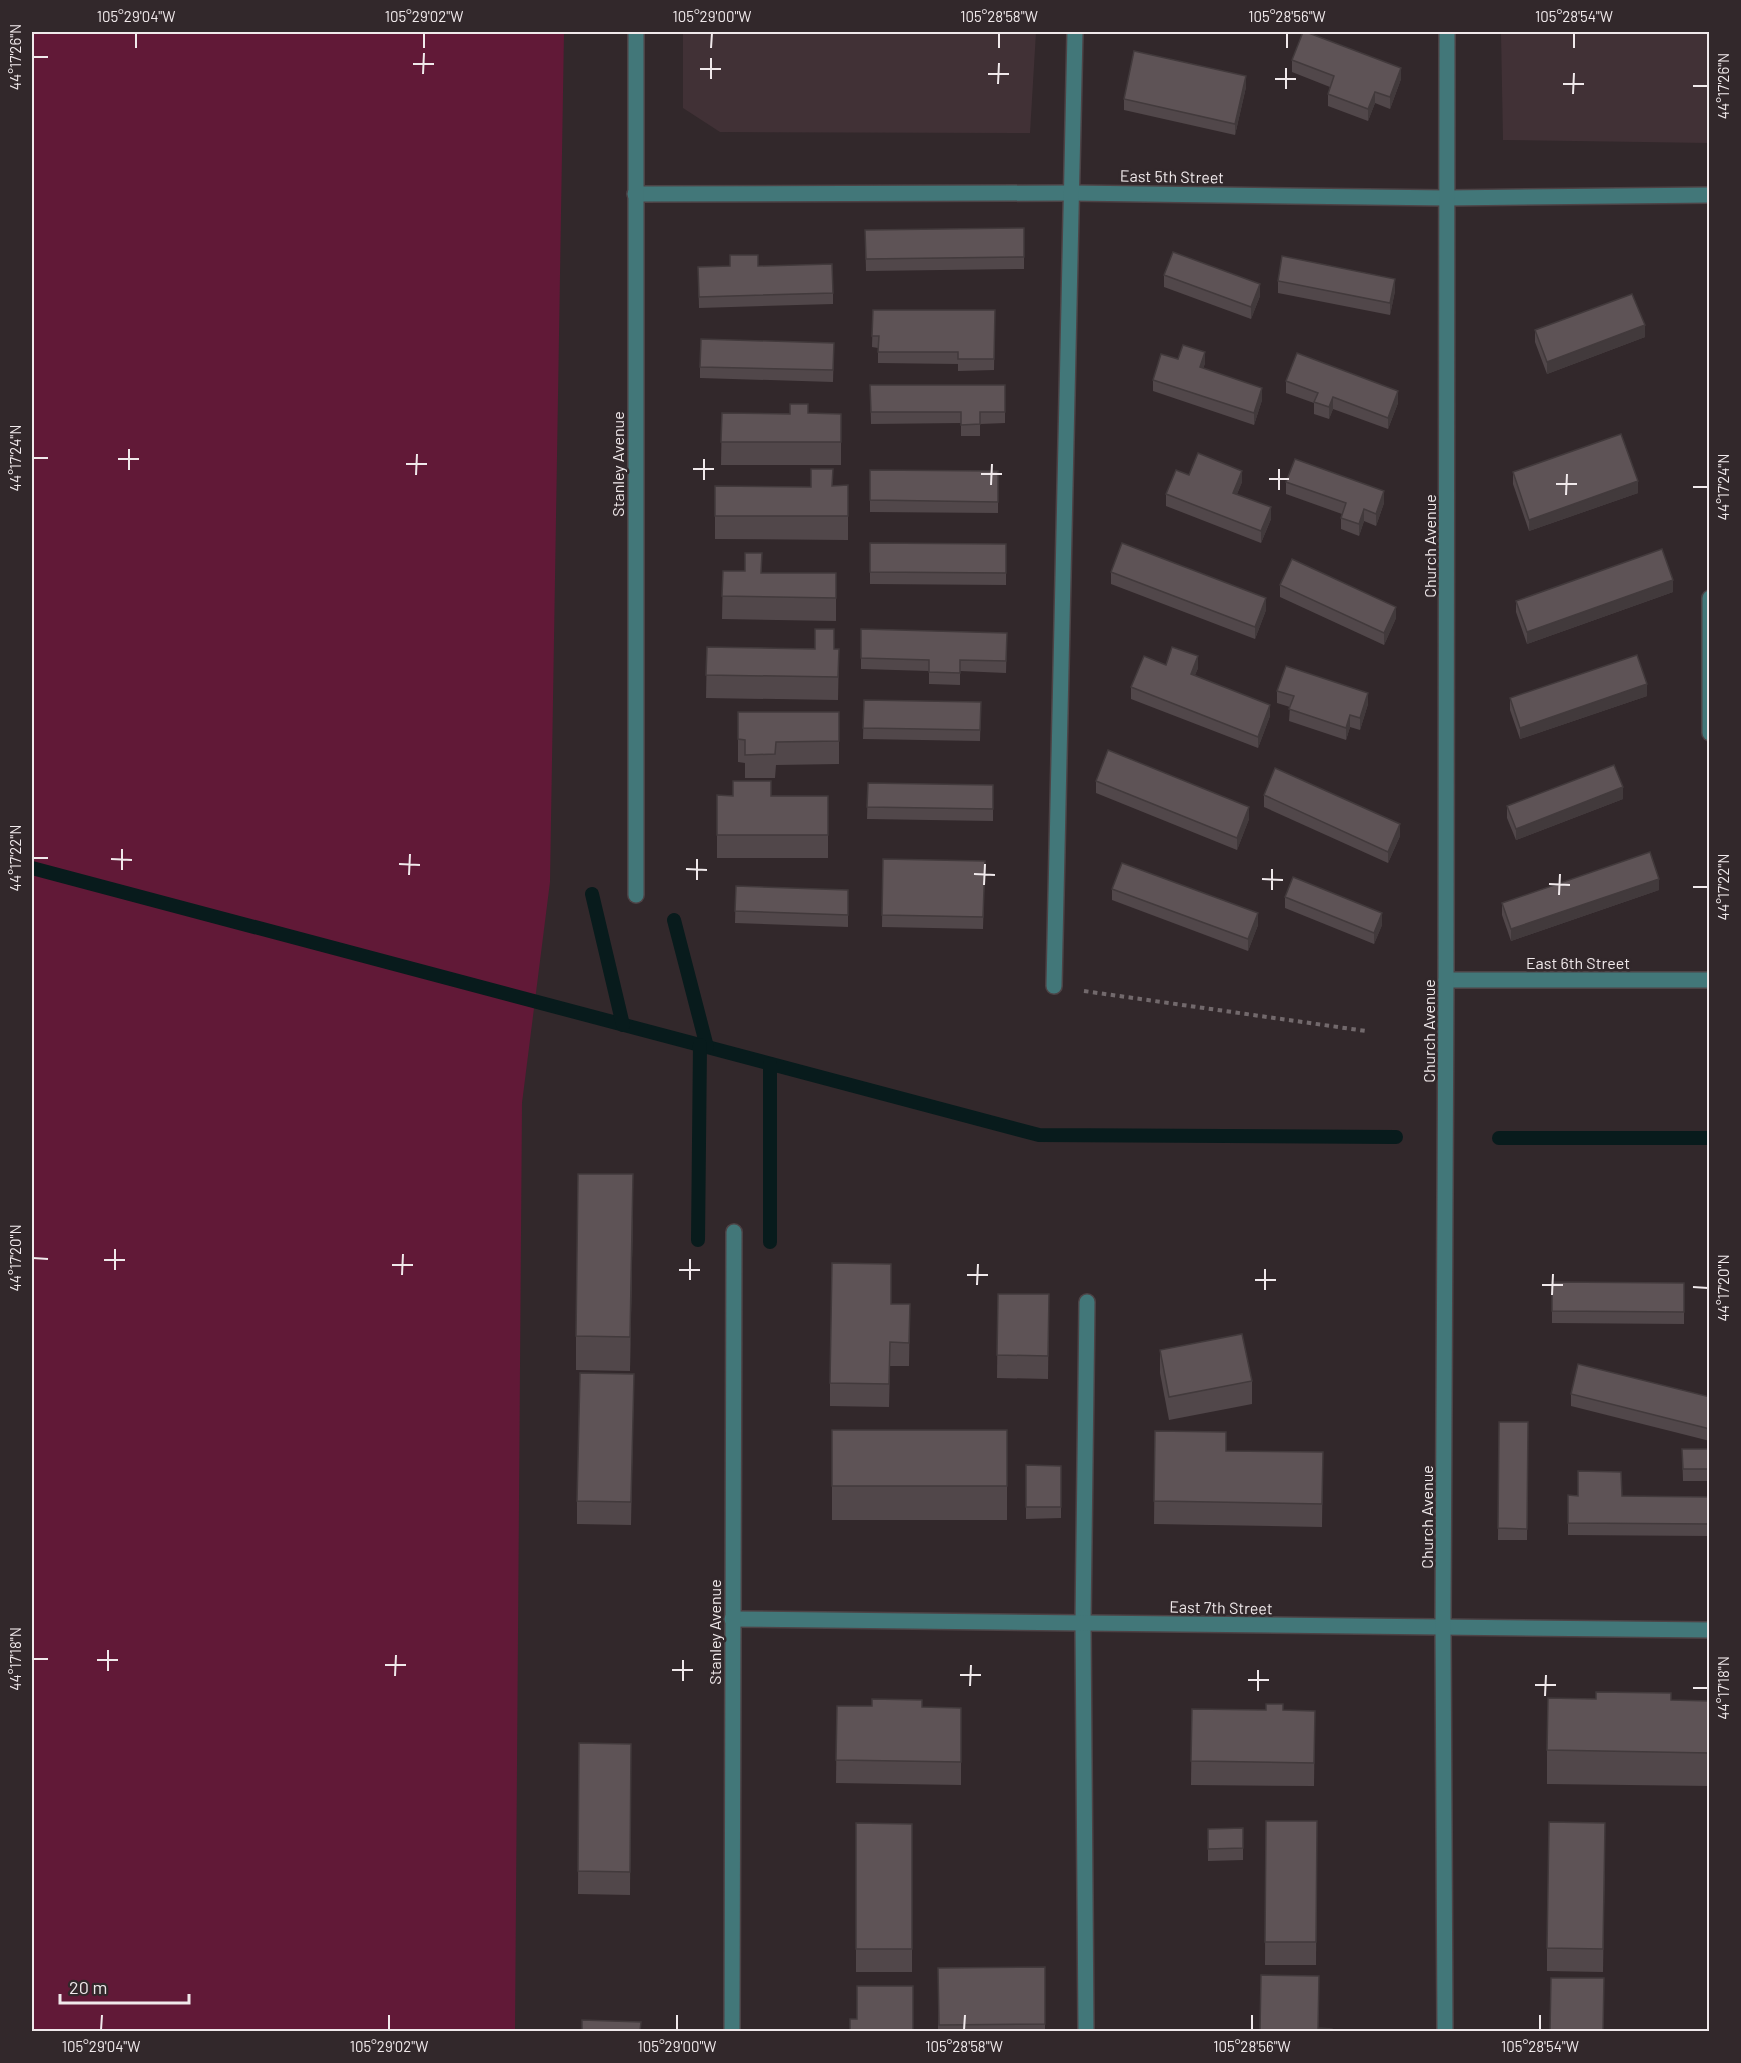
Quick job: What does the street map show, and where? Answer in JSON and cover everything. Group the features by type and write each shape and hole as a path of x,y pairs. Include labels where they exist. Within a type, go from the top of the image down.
{"street":[{"name":"Stanley Avenue","path":"636,32 636,896"},
{"path":"1054,986 1075,32"},
{"name":"Church Avenue","path":"1445,2031 1443,1627 1447,32"},
{"name":"East 5th Street","path":"635,194 1072,193 1447,198 1710,195"},
{"path":"1710,598 1710,733"},
{"name":"East 6th Street","path":"1446,980 1710,980"},
{"name":"Stanley Avenue","path":"732,2031 734,1232"},
{"path":"1086,2031 1083,1623 1087,1302"},
{"name":"East 7th Street","path":"732,1619 1710,1630"}],"path":[{"path":"1054,986 1366,1031"}],"shaded area":[{"path":"32,32 564,32 550,882 522,1103 515,2031 32,2031"},
{"path":"683,32 1036,32 1030,133 720,132 683,108"},
{"path":"1501,32 1709,32 1709,143 1503,140"}],"building":[{"path":"1303,32 1401,68 1390,97 1375,92 1368,109 1328,94 1334,76 1292,60"},
{"path":"1134,51 1246,76 1235,124 1124,99"},
{"path":"1024,228 1024,257 866,259 865,230"},
{"path":"1173,252 1260,284 1251,307 1164,275"},
{"path":"730,255 758,255 758,266 832,264 833,293 699,297 698,267 730,266"},
{"path":"1282,256 1395,279 1390,303 1278,281"},
{"path":"1632,294 1645,325 1547,362 1535,330"},
{"path":"873,310 995,310 994,359 958,359 958,352 878,352 879,336 872,336"},
{"path":"701,339 834,343 833,370 700,367"},
{"path":"1183,345 1205,352 1200,367 1262,388 1254,413 1153,380 1161,354 1178,359"},
{"path":"1297,353 1398,391 1388,418 1333,397 1329,407 1314,402 1318,393 1286,381"},
{"path":"870,385 1005,385 1005,412 980,412 980,424 961,425 961,412 871,412"},
{"path":"790,404 808,404 808,413 841,414 841,442 721,442 722,413 790,414"},
{"path":"1621,434 1638,481 1529,520 1513,472"},
{"path":"1198,453 1242,471 1233,493 1271,507 1261,531 1166,494 1176,470 1189,475"},
{"path":"1295,459 1384,491 1376,514 1364,509 1359,524 1341,518 1346,503 1286,482"},
{"path":"811,469 833,469 832,486 848,485 848,516 715,516 715,486 811,487"},
{"path":"870,470 998,471 998,502 870,500"},
{"path":"870,543 1006,544 1006,573 870,572"},
{"path":"1122,543 1266,598 1255,627 1111,572"},
{"path":"1662,549 1673,580 1527,632 1516,601"},
{"path":"745,553 762,553 761,573 836,573 836,598 722,596 723,571 745,571"},
{"path":"1292,559 1396,607 1384,633 1280,585"},
{"path":"815,629 834,629 834,649 839,649 838,677 706,675 707,647 815,649"},
{"path":"861,629 1007,633 1006,661 960,660 960,673 929,672 929,660 861,658"},
{"path":"1172,647 1198,656 1191,674 1270,705 1258,737 1131,687 1144,656 1166,665"},
{"path":"1637,655 1647,684 1520,728 1510,698"},
{"path":"1286,666 1368,693 1360,718 1350,715 1346,728 1289,709 1294,696 1277,691"},
{"path":"864,700 981,702 980,730 863,728"},
{"path":"738,712 839,712 839,741 776,742 775,754 745,755 745,740 738,739"},
{"path":"1108,750 1249,807 1237,838 1096,781"},
{"path":"1614,765 1623,787 1516,829 1507,806"},
{"path":"1275,768 1400,824 1388,852 1264,795"},
{"path":"733,781 771,781 771,796 828,796 828,835 717,835 717,795 733,796"},
{"path":"868,783 993,785 993,809 867,807"},
{"path":"1650,852 1659,879 1511,929 1502,903"},
{"path":"883,859 985,861 983,917 882,915"},
{"path":"1122,863 1258,913 1248,939 1112,889"},
{"path":"1293,877 1382,913 1374,933 1285,897"},
{"path":"736,886 848,890 848,915 735,911"},
{"path":"578,1174 633,1174 630,1337 576,1336"},
{"path":"832,1263 891,1264 891,1304 910,1304 909,1343 890,1342 889,1384 830,1383"},
{"path":"1552,1282 1684,1283 1684,1312 1552,1311"},
{"path":"998,1294 1049,1294 1048,1356 997,1355"},
{"path":"1242,1334 1252,1381 1169,1397 1160,1350"},
{"path":"1578,1364 1710,1397 1710,1429 1571,1394"},
{"path":"580,1373 634,1374 631,1502 577,1501"},
{"path":"1499,1422 1528,1422 1527,1529 1498,1528"},
{"path":"832,1430 1007,1430 1007,1486 832,1486"},
{"path":"1155,1431 1226,1432 1226,1451 1323,1452 1322,1504 1154,1501"},
{"path":"1682,1449 1709,1449 1709,1469 1683,1469"},
{"path":"1026,1465 1061,1466 1061,1507 1026,1507"},
{"path":"1578,1471 1621,1472 1622,1496 1710,1497 1710,1524 1568,1523 1568,1495 1578,1496"},
{"path":"1596,1692 1671,1693 1671,1700 1710,1701 1710,1753 1547,1750 1548,1698 1596,1699"},
{"path":"872,1699 922,1700 922,1707 961,1708 961,1762 836,1760 837,1706 872,1706"},
{"path":"1266,1704 1283,1704 1283,1710 1315,1711 1314,1763 1191,1761 1192,1709 1266,1710"},
{"path":"579,1743 631,1744 630,1872 578,1871"},
{"path":"1266,1821 1317,1821 1316,1942 1265,1942"},
{"path":"1549,1822 1605,1823 1603,1949 1547,1948"},
{"path":"856,1823 912,1824 912,1949 856,1949"},
{"path":"1243,1828 1243,1848 1208,1849 1208,1829"},
{"path":"1045,1967 1045,2024 939,2025 938,1968"},
{"path":"1261,1975 1319,1976 1318,2028 1332,2029 1332,2031 1260,2031"},
{"path":"1551,1978 1604,1978 1603,2031 1550,2031"},
{"path":"857,1986 913,1986 913,2031 850,2031 850,2019 857,2019"},
{"path":"582,2020 641,2022 640,2031 582,2031"}],"waterway":[{"path":"32,868 1039,1135 1396,1137"},
{"path":"592,894 623,1025"},
{"path":"674,920 707,1047"},
{"path":"698,1240 700,1045"},
{"path":"770,1064 770,1242"},
{"path":"1499,1138 1710,1138"}]}
